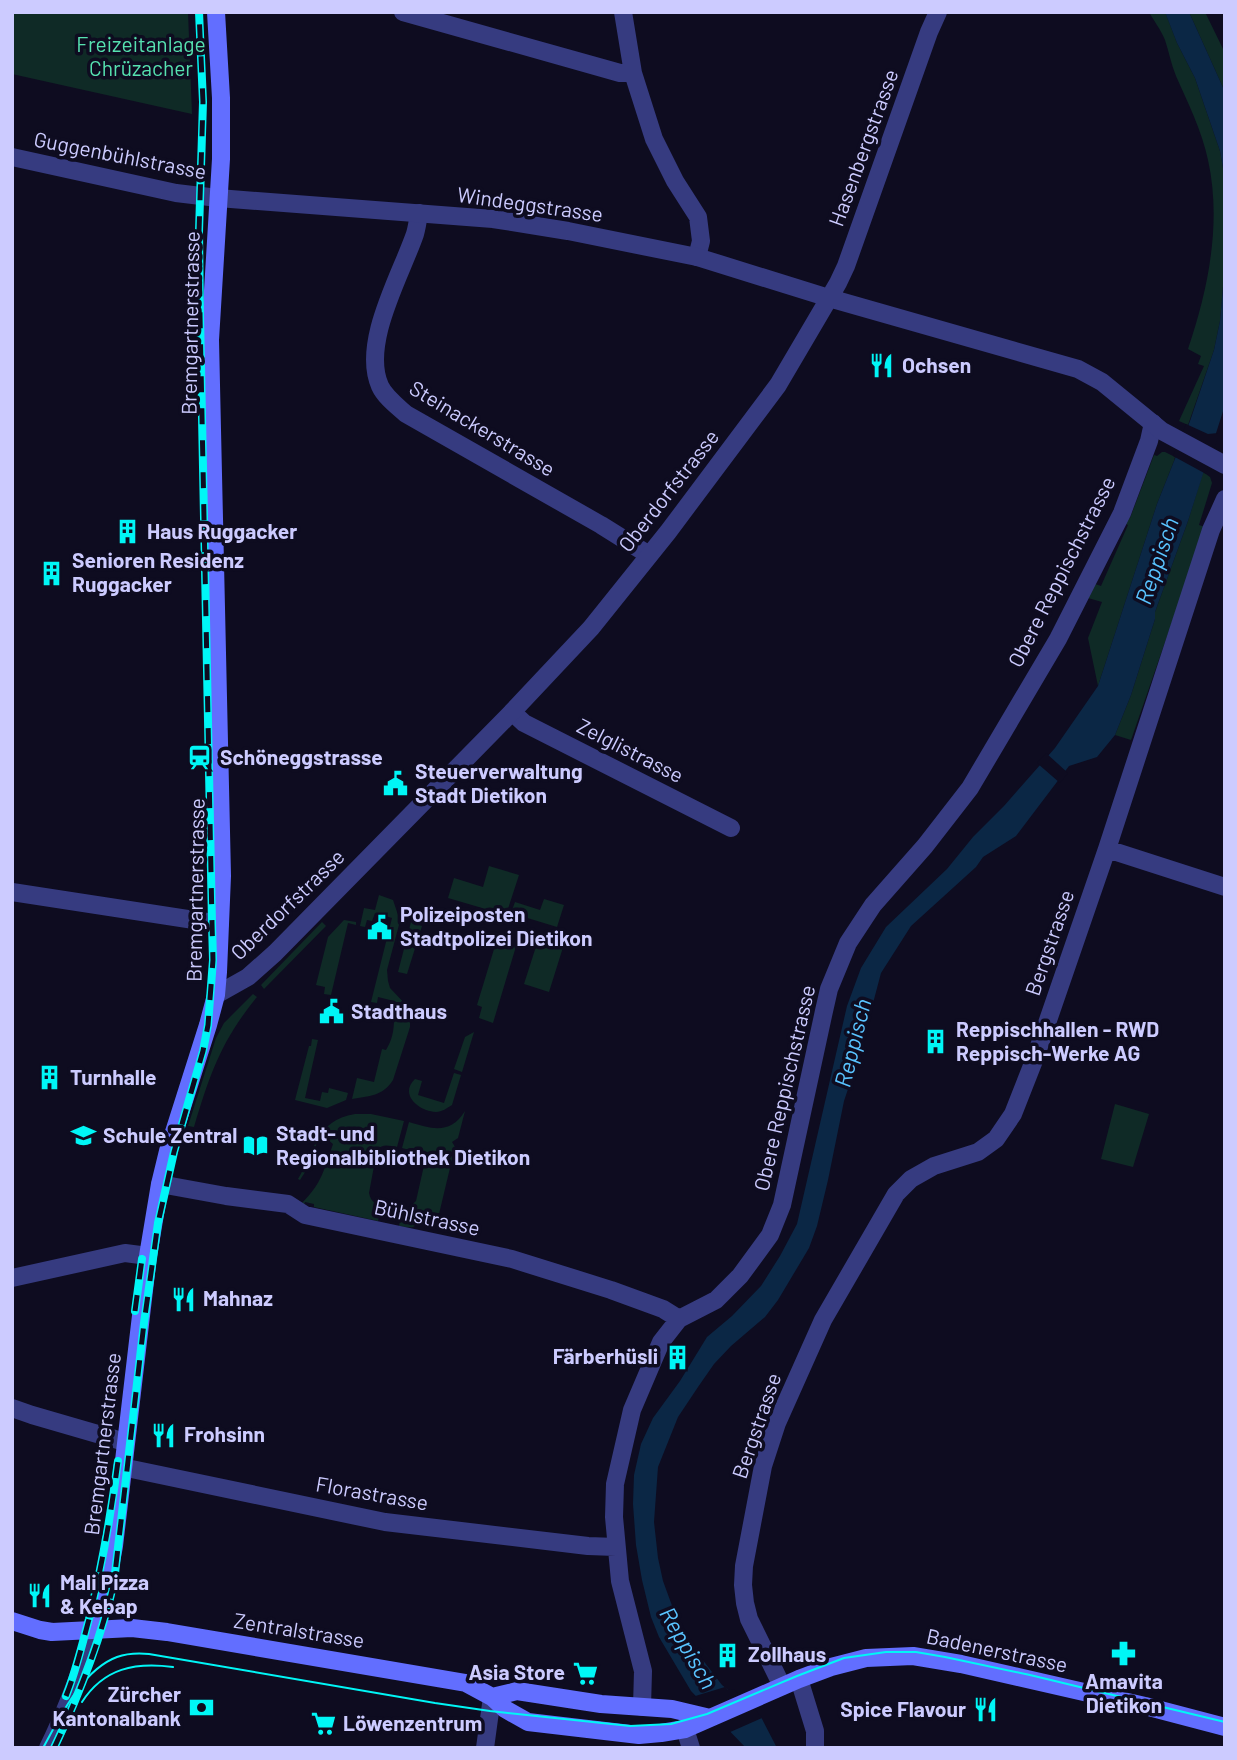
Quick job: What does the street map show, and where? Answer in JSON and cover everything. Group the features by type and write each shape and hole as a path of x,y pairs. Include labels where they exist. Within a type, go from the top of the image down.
{"main road":[{"name":"Bremgartnerstrasse","path":"95,1630 114,1546 148,1256 160,1184 216,995 222,876 209,340 221,159 216,12"},
{"name":"Zentralstrasse","path":"12,1620 52,1632 132,1628 167,1632 466,1683 528,1722 639,1735 661,1733 689,1740 710,1718"},
{"name":"Badenerstrasse","path":"710,1718 831,1667 866,1658 894,1656 931,1658 1145,1706 1225,1727"},
{"path":"492,1697 517,1691 601,1704 686,1711 710,1718"},
{"path":"639,1735 642,1707"}],"street":[{"path":"403,12 442,18 621,73 633,73"},
{"path":"623,12 633,73 654,139 675,181 698,217 701,241 698,257"},
{"name":"Hasenbergstrasse","path":"829,298 846,266 938,12"},
{"name":"Guggenbühlstrasse","path":"12,157 176,193 218,198"},
{"name":"Windeggstrasse","path":"218,198 494,219 556,229 698,257 829,298"},
{"name":"Steinackerstrasse","path":"419,213 416,232 382,317 376,348 380,386 406,414 649,555"},
{"path":"829,298 1078,369 1102,383 1174,437 1221,461"},
{"name":"Oberdorfstrasse","path":"216,995 261,967 591,628 668,532 778,385 829,298"},
{"name":"Obere Reppischstrasse","path":"642,1707 643,1671 622,1588 614,1517 615,1484 632,1410 661,1342 679,1319 716,1300 740,1276 770,1235 782,1205 829,989 848,943 873,905 925,846 970,788 1058,639 1122,513 1153,423"},
{"name":"Bergstrasse","path":"782,1686 749,1619 743,1585 744,1566 763,1466 777,1423 823,1320 896,1194 911,1179 934,1166 978,1152 996,1139 1013,1114 1107,849 1211,530 1225,499"},
{"name":"Zelglistrasse","path":"512,712 524,723 731,828"},
{"path":"1107,849 1225,887"},
{"path":"12,892 220,924"},
{"name":"Bühlstrasse","path":"160,1184 288,1204 305,1215 512,1259 611,1290 679,1319"},
{"path":"12,1278 125,1253 148,1256"},
{"path":"12,1408 125,1441"},
{"name":"Florastrasse","path":"122,1467 385,1522 616,1547"},
{"path":"48,1748 79,1678 95,1630"},
{"path":"799,1679 815,1731 814,1748"},
{"path":"485,1748 492,1697"}],"green space":[{"name":"Freizeitanlage Chrüzacher","path":"12,12 188,12 192,114 12,74"},
{"path":"1149,12 1166,14 1195,78 1220,151 1225,179 1225,265 1220,321 1214,350 1188,425 1179,421 1204,366 1198,364 1201,356 1188,349 1202,303 1211,256 1214,208 1212,184 1198,128 1174,72 1165,40"},
{"path":"1189,12 1205,12 1225,53 1225,92"},
{"path":"1162,452 1175,457 1174,461 1157,504 1098,686 1088,638 1102,602 1088,598 1095,584 1101,586 1128,525 1122,522 1130,518 1154,455"},
{"path":"1203,472 1210,477 1212,483 1199,525 1205,527 1131,740 1115,735 1131,695 1155,612"},
{"path":"489,866 519,875 506,915 448,898 454,878 483,887"},
{"path":"379,895 393,900 400,921 387,970 388,981 390,988 408,1007 410,1027 389,1085 375,1094 352,1099 357,1078 374,1082 382,1049 386,1050 394,1028 394,1019 390,1018 394,1001 378,997 377,1003 371,1002 392,918 375,913 372,921 367,920 365,927 360,926 364,908 375,910"},
{"path":"544,899 564,905 557,927 511,913 515,902 540,910"},
{"path":"344,920 356,922 356,925 348,923 331,995 324,994 325,987 316,985 328,937"},
{"path":"322,922 326,926 264,989 261,985"},
{"path":"411,922 422,926 407,974 398,972"},
{"path":"540,934 565,941 549,992 524,984"},
{"path":"498,936 517,943 493,1023 479,1018 482,1007 477,1005"},
{"path":"253,994 257,997 225,1043 194,1127 188,1126 216,1038 224,1023"},
{"path":"474,1032 462,1072 454,1069 465,1037"},
{"path":"312,1039 318,1040 305,1098 320,1101 322,1092 328,1093 329,1088 348,1093 346,1100 327,1108 295,1100"},
{"path":"454,1073 461,1075 452,1105 442,1111 423,1109 410,1096 409,1090 415,1079 422,1081 418,1095 444,1103"},
{"path":"1115,1104 1149,1114 1133,1167 1101,1159"},
{"path":"465,1111 458,1138 452,1142 455,1147 439,1214 421,1212 415,1226 399,1226 400,1221 394,1219 395,1212 398,1209 406,1210 416,1201 425,1161 419,1153 402,1148 409,1122 425,1127 447,1127"},
{"path":"355,1114 371,1114 404,1121 397,1147 384,1146 377,1150 369,1193 371,1199 386,1206 384,1217 379,1217 378,1221 302,1203 325,1169 333,1144 327,1139 318,1140 300,1180 298,1179 318,1138 332,1123"}],"water":[{"path":"1165,12 1189,12 1225,92 1225,179 1220,151 1195,78"},
{"name":"Reppisch","path":"1225,265 1225,405 1188,521 1155,612 1131,695 1115,735 1097,757 1069,766 1016,836 983,857 976,867 911,926 881,973 844,1101 828,1180 809,1248 765,1317 731,1346 698,1387 678,1417 658,1467 654,1522 658,1558 663,1581 682,1633 722,1685 761,1717 777,1748 746,1748 691,1691 659,1637 651,1617 636,1545 633,1504 634,1475 641,1444 653,1418 707,1337 761,1286 797,1224 847,1006 861,968 886,927 947,869 973,837 1004,806 1055,748 1098,686 1157,504 1190,421 1214,350 1220,321"}],"pier":[{"path":"1186,424 1208,434 1218,433 1206,474 1173,456"},
{"path":"1046,753 1068,773 1060,783 1037,763"},
{"path":"725,1687 728,1690 733,1689 750,1703 762,1718 728,1733 692,1697"}],"tram line":[{"path":"43,1748 73,1696 93,1672 117,1657 137,1653 435,1703 630,1726 671,1724 707,1714 844,1658 886,1652 916,1652 1030,1675 1225,1722"},
{"path":"82,1702 100,1681 122,1670 146,1666 173,1667"}],"railway":[{"path":"54,1748 103,1625 114,1582 158,1223 208,1025 213,960 200,315 199,232 203,102 199,12"},
{"path":"135,1311 142,1259"},
{"path":"66,1696 94,1599 118,1461"}],"place":[{"name":"Ochsen","path":"882,366"},
{"name":"Haus Ruggacker","path":"127,532"},
{"name":"Senioren Residenz Ruggacker","path":"52,573"},
{"name":"Schöneggstrasse","path":"200,758"},
{"name":"Steuerverwaltung Stadt Dietikon","path":"395,784"},
{"name":"Polizeiposten Stadtpolizei Dietikon","path":"380,927"},
{"name":"Stadthaus","path":"331,1012"},
{"name":"Reppischhallen - RWD Reppisch-Werke AG","path":"936,1042"},
{"name":"Turnhalle","path":"50,1078"},
{"name":"Schule Zentral","path":"83,1136"},
{"name":"Stadt- und Regionalbibliothek Dietikon","path":"256,1146"},
{"name":"Mahnaz","path":"183,1299"},
{"name":"Färberhüsli","path":"678,1357"},
{"name":"Frohsinn","path":"164,1435"},
{"name":"Mali Pizza & Kebap","path":"40,1595"},
{"name":"Amavita Dietikon","path":"1124,1653"},
{"name":"Zollhaus","path":"728,1655"},
{"name":"Asia Store","path":"585,1673"},
{"name":"Zürcher Kantonalbank","path":"201,1707"},
{"name":"Spice Flavour","path":"986,1710"},
{"name":"Löwenzentrum","path":"323,1724"}]}
